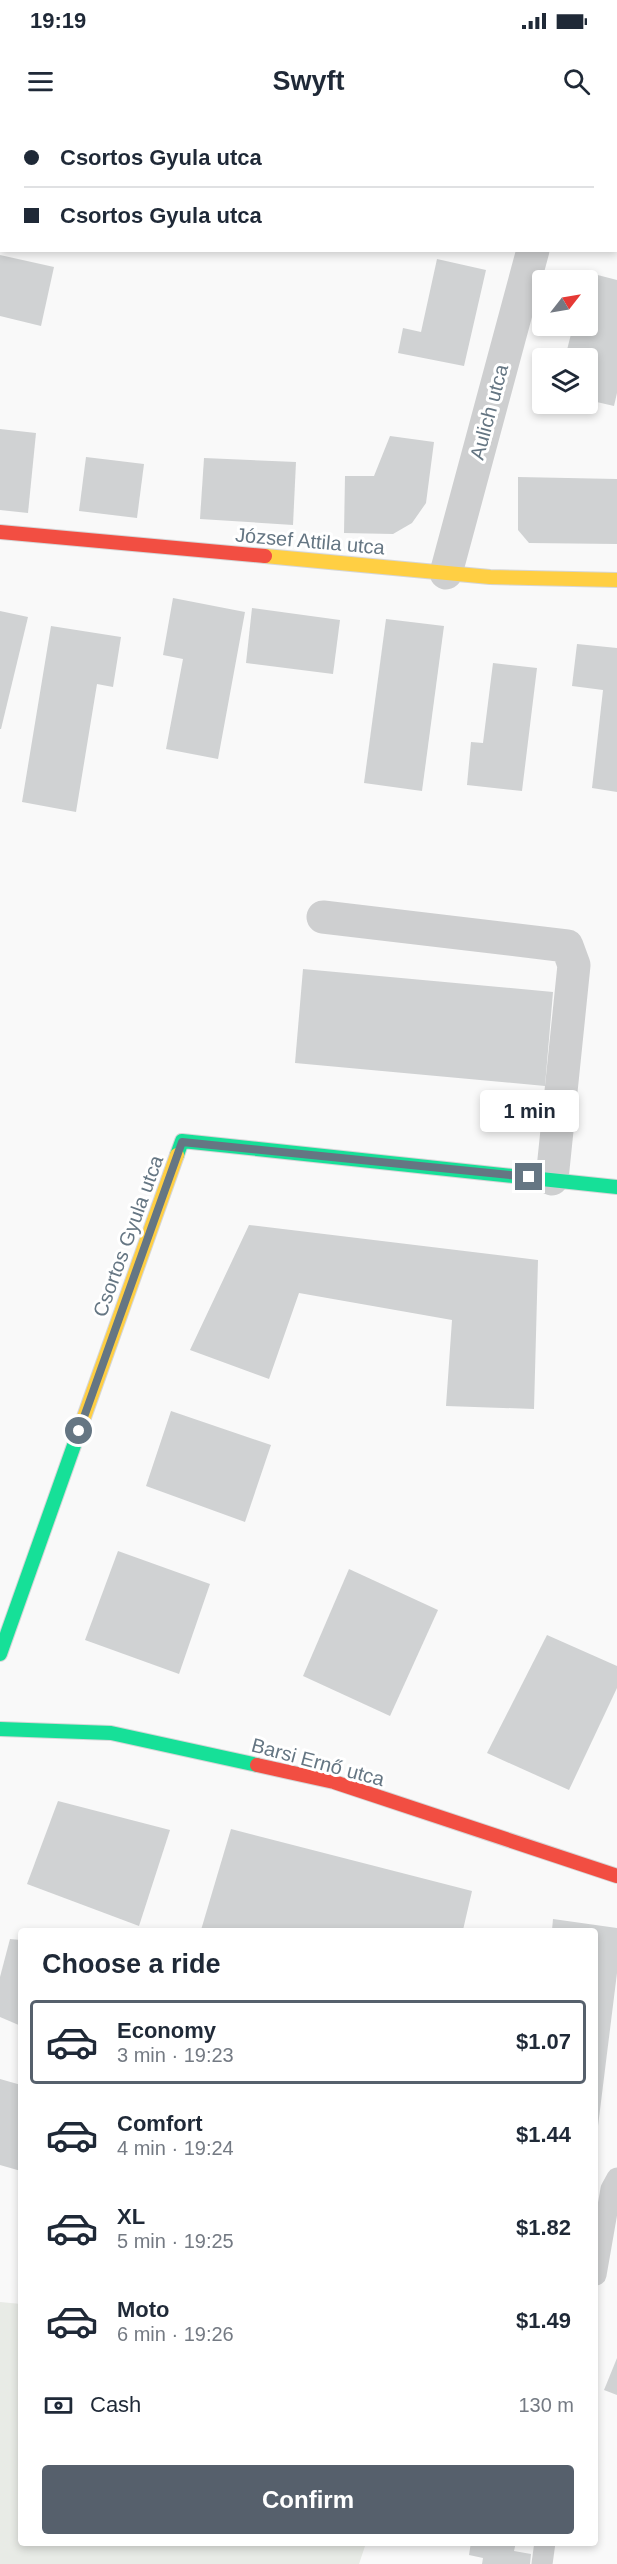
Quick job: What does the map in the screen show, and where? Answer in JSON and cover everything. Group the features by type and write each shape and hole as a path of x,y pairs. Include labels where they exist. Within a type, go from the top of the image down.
{"street":[{"name":"Aulich utca","path":"446,573 531,252"},
{"name":"József Attila utca","path":"0,532 446,573 617,580"},
{"path":"323,916 567,946 574,965 552,1179"},
{"name":"Csortos Gyula utca","path":"0,1654 182,1142 617,1187"},
{"name":"Barsi Ernő utca","path":"0,1730 111,1733 334,1782 617,1876"}],"lane":[{"path":"598,2264 611,2189 617,2178"},
{"path":"542,2564 544,2546"}],"shaded area":[{"path":"0,2302 18,2304 18,2546 365,2546 359,2564 0,2564"}],"building":[{"path":"0,255 54,267 41,326 0,316"},
{"path":"437,259 486,270 464,366 398,353 403,328 421,332"},
{"path":"598,275 617,280 617,393 614,406 598,402 598,348 568,348 570,336 598,336"},
{"path":"0,429 36,433 28,513 0,510"},
{"path":"390,436 434,442 426,503 412,523 393,534 344,533 345,476 374,476"},
{"path":"86,457 144,464 137,518 79,511"},
{"path":"204,458 296,462 293,525 200,519"},
{"path":"518,477 617,479 617,544 529,543 518,530"},
{"path":"173,598 245,612 218,759 166,749 183,659 163,655"},
{"path":"252,608 340,620 333,674 246,663"},
{"path":"0,611 28,617 1,729 0,729"},
{"path":"386,619 444,626 422,791 364,783"},
{"path":"51,626 121,637 113,687 97,684 76,812 22,802"},
{"path":"577,644 617,648 617,792 592,788 603,690 572,686"},
{"path":"493,663 537,668 522,791 467,785 471,742 483,743"},
{"path":"303,969 553,992 545,1086 295,1063"},
{"path":"249,1225 538,1260 534,1409 446,1406 452,1320 299,1293 269,1379 190,1350"},
{"path":"171,1411 271,1445 245,1522 146,1486"},
{"path":"118,1551 210,1584 179,1674 85,1640"},
{"path":"349,1569 438,1610 390,1716 303,1676"},
{"path":"547,1635 617,1666 617,1688 569,1790 487,1753"},
{"path":"58,1801 170,1830 139,1926 27,1884"},
{"path":"231,1829 472,1891 463,1928 202,1928"},
{"path":"553,1919 617,1928 617,1973 598,2126 598,1928 552,1928"},
{"path":"10,1939 18,1940 18,2025 0,2017 0,1977"},
{"path":"0,2079 18,2084 18,2170 0,2165"},
{"path":"617,2358 617,2395 604,2390"},
{"path":"470,2546 515,2546 514,2551 531,2554 530,2564 482,2564 483,2558 469,2555"}],"traffic: fast":[{"path":"177,1155 182,1141 617,1187"},
{"path":"0,1654 83,1420"},
{"path":"0,1729 111,1733 257,1765"}],"traffic: slow":[{"path":"265,556 490,577 617,580"},
{"path":"83,1420 177,1155"}],"traffic: jam":[{"path":"0,532 265,556"},
{"path":"257,1765 334,1782 617,1876"}],"route":[{"path":"79,1431 182,1142 529,1177"}]}
